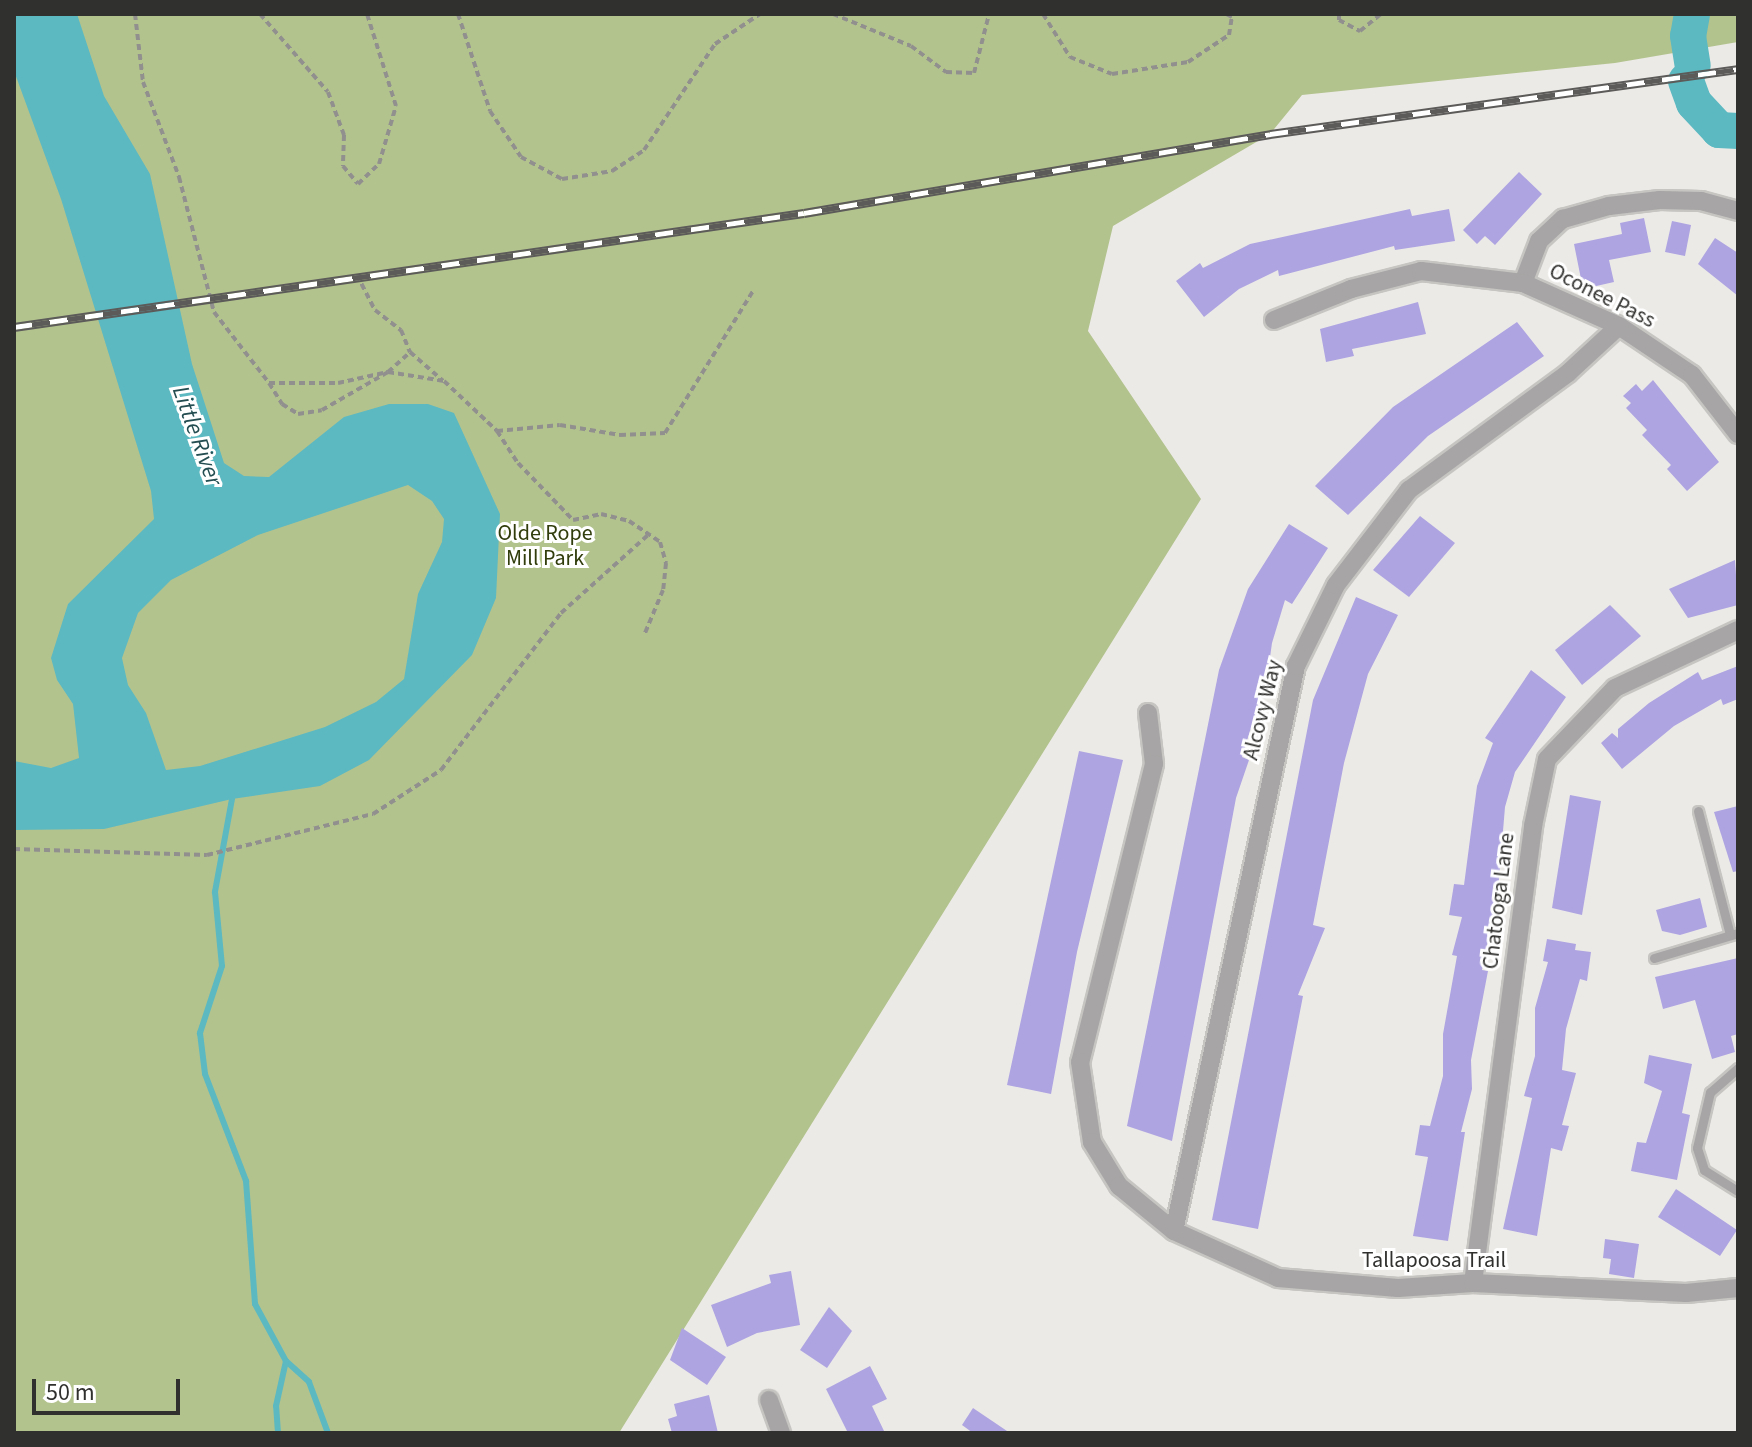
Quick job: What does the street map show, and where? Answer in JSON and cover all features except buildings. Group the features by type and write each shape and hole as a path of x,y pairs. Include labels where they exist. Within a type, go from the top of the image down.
{"street":[{"path":"1523,283 1539,241 1563,219 1609,206 1660,200 1701,201 1738,211"},
{"name":"Oconee Pass","path":"1274,320 1351,289 1421,271 1523,283 1619,326 1692,375 1738,434"},
{"name":"Alcovy Way","path":"1174,1231 1296,666 1336,585 1409,490 1568,373 1619,326"},
{"name":"Chatooga Lane","path":"1473,1283 1533,826 1547,759 1615,688 1738,630"},
{"name":"Tallapoosa Trail","path":"1148,713 1154,764 1080,1062 1092,1142 1119,1186 1174,1231 1278,1278 1398,1288 1473,1283 1686,1293 1738,1288"},
{"path":"769,1400 781,1433"}],"lane":[{"path":"1654,958 1734,934 1698,811"},
{"path":"1738,1068 1710,1092 1697,1148 1704,1170 1738,1191"}],"path":[{"path":"135,14 143,82 179,177 214,312 282,404 298,414 322,410 388,372 410,352"},
{"path":"260,14 328,92 344,135 343,166 358,184 379,164 396,106 367,14"},
{"path":"458,14 490,111 521,157 562,179 612,171 644,150 715,44 760,14"},
{"path":"833,14 911,46 946,72 974,73 989,14"},
{"path":"1043,14 1070,57 1112,74 1188,62 1229,35 1232,17 1226,14"},
{"path":"1339,14 1339,20 1360,31 1381,14"},
{"path":"357,275 362,293 401,330 410,352 497,431 518,463 573,520 601,514 629,521 660,542 666,563 659,610 645,633"},
{"path":"497,431 560,425 620,435 665,433 753,291"},
{"path":"269,383 338,383 388,372 444,381"},
{"path":"14,849 207,855 373,814 441,770 561,613 649,534"}],"green space":[{"name":"Olde Rope Mill Park","path":"14,14 1738,14 1738,42 1615,63 1302,95 1270,134 1113,226 1088,331 1201,499 619,1433 14,1433"}],"water":[{"name":"Little River","path":"14,14 77,14 104,96 150,174 192,364 224,463 244,476 269,477 344,417 389,404 428,404 454,413 500,514 496,598 472,655 369,760 320,786 232,799 104,829 14,830 14,761 51,768 79,758 73,704 57,680 51,658 68,604 154,519 151,491 61,199 14,71","holes":["408,485 432,501 444,519 442,542 418,594 404,679 376,702 325,727 200,766 166,770 146,713 128,685 122,658 138,613 171,580 258,535"]}],"waterway":[{"path":"1692,14 1688,36 1693,66"},
{"path":"1686,81 1694,103 1719,130 1738,131"},
{"path":"232,799 215,892 222,966 200,1033 205,1074 246,1181 255,1304 286,1361 309,1382 328,1433"},
{"path":"278,1433 276,1406 286,1361"}],"railway":[{"path":"14,327 804,213 1270,134 1738,69"}]}
